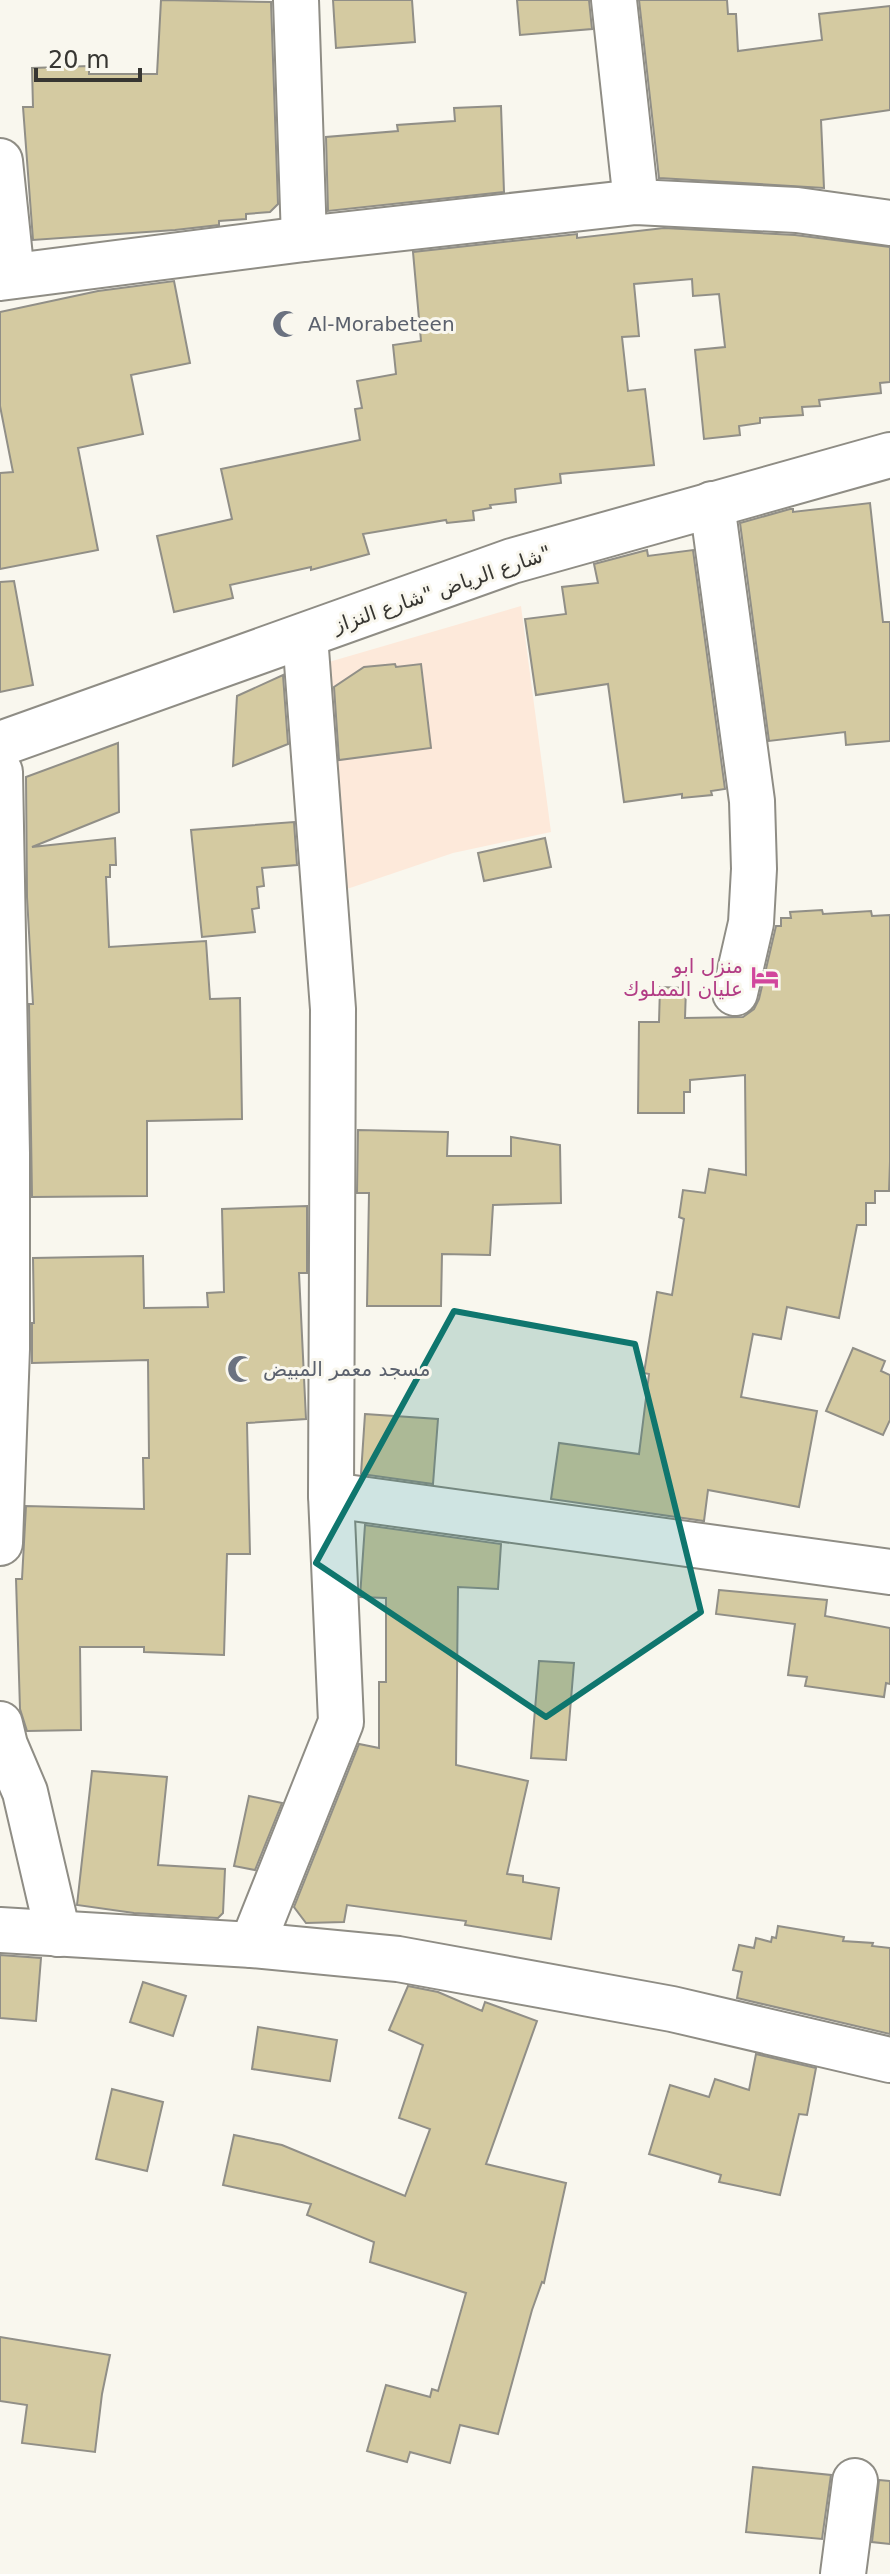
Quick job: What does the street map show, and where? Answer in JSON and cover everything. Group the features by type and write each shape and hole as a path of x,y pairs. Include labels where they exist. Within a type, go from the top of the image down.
{"street":[{"path":"296,0 304,239"},
{"path":"614,0 636,202"},
{"path":"0,161 6,277 304,239 636,202 797,210 890,223"},
{"name":"شارع الرياض \"شارع النزاز\"","path":"0,744 512,561 890,455"},
{"path":"712,504 752,801 754,869 751,923 735,993"},
{"path":"252,1945 341,1722 331,1495 333,1009 305,636"},
{"path":"0,772 7,1319 0,1543"},
{"path":"331,1495 890,1572"},
{"path":"0,1724 5,1745 25,1792 58,1934"},
{"path":"0,1930 252,1945 398,1959 672,2009 890,2060"},
{"path":"843,2574 855,2481"}],"highlighted area":[{"path":"454,1311 635,1344 701,1612 546,1717 316,1563"}],"shaded area":[{"path":"521,606 551,832 453,853 344,890 322,664"}],"building":[{"path":"161,0 271,2 278,204 270,212 246,214 246,219 219,221 219,225 33,240 23,107 33,107 32,68 89,66 89,74 157,74"},
{"path":"333,0 412,0 415,42 336,48"},
{"path":"517,0 589,0 592,29 520,35"},
{"path":"639,0 727,0 728,14 736,14 738,51 822,40 819,14 890,6 890,110 821,120 824,188 659,178"},
{"path":"501,106 504,192 328,211 326,137 398,131 397,125 455,121 454,108"},
{"path":"664,228 795,235 890,247 890,382 880,383 881,393 819,400 820,406 802,407 803,415 760,418 760,423 739,426 740,435 704,439 695,350 725,347 719,294 693,296 692,279 634,284 639,336 622,337 628,391 645,389 654,465 560,474 561,483 515,489 516,502 473,511 474,520 447,523 446,520 363,534 369,554 311,570 311,567 230,585 233,598 174,612 157,536 232,519 221,469 360,440 355,409 362,408 357,381 396,374 393,345 421,341 413,252"},
{"path":"174,281 190,363 131,375 143,434 78,448 98,550 0,569 0,473 13,472 0,406 0,312 98,291"},
{"path":"870,503 883,622 890,622 890,741 846,745 845,732 769,741 740,523 790,509 793,512"},
{"path":"647,550 648,556 693,550 725,789 711,791 712,795 682,798 682,794 624,802 608,684 536,695 525,619 566,614 562,587 598,583 594,564"},
{"path":"14,581 33,685 0,692 0,582"},
{"path":"395,664 396,667 421,664 431,748 339,760 334,687 364,667"},
{"path":"283,675 288,744 233,766 237,696"},
{"path":"118,743 119,812 32,847 115,838 116,865 110,865 110,877 106,877 109,947 206,941 210,999 240,998 242,1119 147,1121 147,1196 32,1197 29,1004 33,1004 27,897 26,777"},
{"path":"294,822 297,865 262,868 264,886 257,887 259,908 252,909 255,932 202,937 191,830"},
{"path":"545,838 551,867 484,881 478,853"},
{"path":"822,910 823,914 871,911 872,916 890,915 889,1191 875,1191 875,1203 866,1203 866,1225 857,1225 839,1318 787,1307 781,1339 753,1334 741,1397 817,1411 799,1507 708,1490 704,1521 551,1499 559,1443 639,1454 649,1374 644,1373 657,1292 672,1295 684,1219 679,1217 683,1190 705,1193 709,1169 746,1175 745,1075 690,1080 690,1092 684,1092 684,1113 638,1113 639,1022 659,1022 660,987 686,988 685,1018 743,1017 754,1009 759,999 776,926 781,926 781,918 791,918 790,912"},
{"path":"358,1130 448,1132 447,1156 511,1156 511,1137 560,1145 561,1203 493,1205 490,1255 442,1254 441,1306 367,1306 369,1193 357,1193"},
{"path":"307,1206 307,1273 299,1273 306,1419 247,1423 250,1554 227,1554 224,1655 144,1652 144,1647 80,1647 81,1730 27,1731 20,1709 16,1579 22,1579 26,1506 144,1509 143,1458 149,1458 148,1360 32,1363 33,1258 143,1256 144,1308 208,1307 207,1293 224,1292 222,1209"},
{"path":"853,1348 885,1361 881,1371 890,1375 890,1420 883,1435 826,1411"},
{"path":"365,1414 438,1419 433,1484 361,1474"},
{"path":"365,1525 501,1544 498,1589 458,1587 456,1765 528,1781 507,1874 523,1876 523,1882 559,1888 551,1939 465,1925 466,1921 347,1905 344,1922 306,1923 294,1907 359,1744 379,1748 379,1682 386,1682 386,1598 360,1597"},
{"path":"719,1590 827,1600 825,1616 890,1628 890,1684 886,1683 884,1697 805,1686 807,1677 788,1675 795,1624 716,1614"},
{"path":"539,1661 574,1663 566,1760 531,1758"},
{"path":"92,1771 167,1777 158,1865 225,1869 223,1913 218,1918 134,1913 77,1905"},
{"path":"249,1796 282,1803 255,1870 234,1866"},
{"path":"778,1926 890,1948 890,2034 737,1998 742,1972 733,1970 739,1945 754,1948 756,1938 771,1942 772,1937 776,1938"},
{"path":"0,1955 41,1958 36,2021 0,2018"},
{"path":"143,1982 186,1996 173,2036 130,2022"},
{"path":"408,1986 438,1992 482,2011 485,2002 537,2021 486,2164 566,2183 544,2283 532,2310 498,2434 460,2425 450,2463 410,2452 407,2462 367,2451 386,2385 430,2397 432,2389 438,2391 466,2293 370,2262 374,2242 307,2215 311,2204 223,2185 234,2135 282,2145 405,2196 430,2129 399,2118 423,2045 389,2030"},
{"path":"258,2027 337,2040 330,2081 252,2069"},
{"path":"756,2054 816,2068 807,2115 799,2114 780,2195 719,2182 721,2175 649,2154 670,2085 709,2097 715,2079 749,2090"},
{"path":"112,2089 163,2102 147,2171 96,2159"},
{"path":"0,2337 110,2355 95,2452 22,2443 27,2405 0,2401"},
{"path":"753,2467 831,2475 822,2539 746,2532"},
{"path":"879,2480 890,2481 890,2544 872,2542"}],"place":[{"name":"Al-Morabeteen","path":"286,324"},
{"name":"منزل ابو عليان المملوك","path":"765,977"},
{"name":"مسجد معمر المبيض","path":"241,1369"}]}
